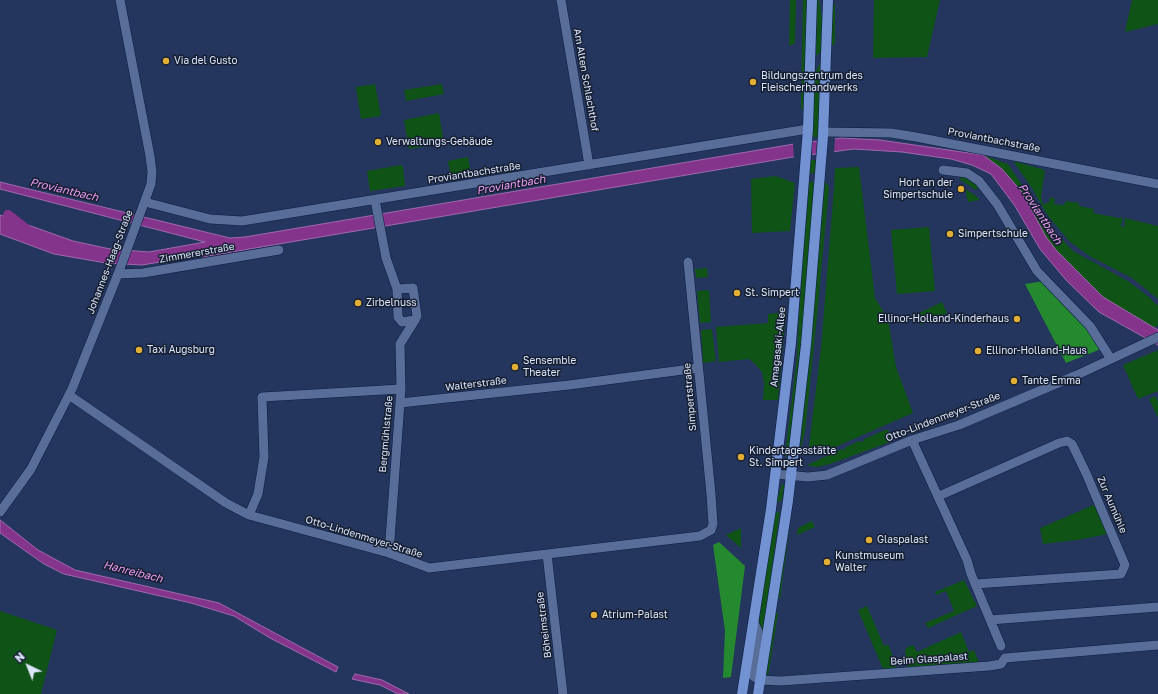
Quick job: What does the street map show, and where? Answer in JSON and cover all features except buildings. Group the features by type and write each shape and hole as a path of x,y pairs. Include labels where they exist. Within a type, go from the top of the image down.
{"main road":[{"name":"Amagasaki-Allee","path":"742,694 754,623 775,474 791,343 807,134 812,0"},
{"path":"758,694 792,476 806,345 823,134 828,0"}],"street":[{"name":"Johannes-Haag-Straße","path":"0,512 31,469 69,395 120,270 145,202 151,178 150,156 120,0"},
{"name":"Am Alten Schlachthof","path":"561,0 589,165"},
{"name":"Proviantbachstraße","path":"823,134 877,133 916,136 1158,184"},
{"name":"Proviantbachstraße","path":"145,202 210,218 230,221 375,200 589,165 807,134"},
{"path":"942,170 968,173 979,181 997,204 1037,271 1090,326 1111,359"},
{"path":"375,200 386,258 397,289 398,317 402,322 414,320 417,316 413,288 397,289"},
{"name":"Zimmererstraße","path":"120,270 143,273 279,250"},
{"name":"Simpertstraße","path":"688,262 711,494 711,530"},
{"name":"Bergmühlstraße","path":"389,553 400,403 400,344 414,320"},
{"name":"Otto-Lindenmeyer-Straße","path":"775,474 808,477 828,475 912,440 959,425 1158,338"},
{"name":"Walterstraße","path":"400,403 561,386 698,368"},
{"path":"249,515 258,494 264,457 262,397 400,389"},
{"name":"Otto-Lindenmeyer-Straße","path":"69,395 226,503 249,515 389,553 430,568 700,536 711,530"},
{"path":"912,440 968,560 975,584 1001,646"},
{"name":"Zur Aumühle","path":"939,496 1059,443 1066,442 1072,444 1086,473 1124,565 1121,574 975,584"},
{"name":"Böheimstraße","path":"546,554 563,694"},
{"path":"990,620 1158,607"},
{"path":"754,623 758,631 753,676 760,680"},
{"name":"Beim Glaspalast","path":"760,680 781,681 989,666 1001,664 1005,658 1158,645"}],"green space":[{"path":"790,0 796,0 795,43 789,46"},
{"path":"803,0 807,0 803,110 801,108 801,98"},
{"path":"817,0 819,0 822,20 821,52 816,56"},
{"path":"874,0 940,0 927,57 873,58"},
{"path":"1132,0 1158,0 1158,24 1125,32"},
{"path":"835,3 835,43 832,46 832,8"},
{"path":"821,61 818,137 812,137 815,73"},
{"path":"375,84 381,116 361,119 356,87"},
{"path":"442,84 444,94 406,101 404,90"},
{"path":"439,113 444,143 409,149 404,120"},
{"path":"983,155 1008,164 1049,226 1073,251 1128,281 1149,297 1158,306 1158,325 1153,328 1103,297 1056,250 1046,237 1022,192 1002,169"},
{"path":"468,157 471,174 451,178 448,161"},
{"path":"811,160 816,160 816,173 810,173"},
{"path":"1013,161 1045,170 1041,196 1043,205 1049,202 1050,197 1055,199 1054,204 1064,205 1066,201 1079,203 1079,206 1094,209 1093,213 1119,218 1123,217 1121,227 1124,227 1125,218 1158,226 1158,299 1132,278 1091,257 1070,242 1048,216 1032,188"},
{"path":"401,165 403,166 405,186 370,191 367,171"},
{"path":"859,167 875,298 888,319 896,367 913,413 817,455 811,452 809,446 821,348 835,168"},
{"path":"964,174 980,184 976,190 959,179"},
{"path":"775,176 795,183 790,231 752,233 751,179"},
{"path":"809,182 815,182 801,350 788,457 785,456 797,357"},
{"path":"825,182 829,188 805,431 801,447 800,446 810,355"},
{"path":"965,189 976,196 980,200 968,202"},
{"path":"929,227 935,291 897,294 891,230"},
{"path":"707,268 708,277 696,278 695,269"},
{"path":"1044,281 1082,322 1101,349 1066,363 1025,284"},
{"path":"709,290 711,322 700,323 697,291"},
{"path":"942,302 947,313 921,325 917,314"},
{"path":"786,312 778,400 763,400 764,383 762,372 755,364 749,359 719,362 716,327 768,323 768,314"},
{"path":"712,329 716,361 703,363 701,330"},
{"path":"1158,350 1158,391 1138,399 1123,365"},
{"path":"1155,396 1158,402 1158,418 1149,399"},
{"path":"888,430 891,435 890,442 830,464 817,467 807,465 842,449 844,450 846,447 859,441 863,442 864,439"},
{"path":"782,484 784,485 782,500 776,503"},
{"path":"1096,504 1108,534 1077,540 1043,544 1040,528"},
{"path":"780,511 757,673 759,623 773,520 774,514"},
{"path":"812,521 815,527 797,535 798,528"},
{"path":"741,528 741,548 726,535"},
{"path":"789,532 780,599 776,595 785,533"},
{"path":"719,542 745,566 731,677 723,678 725,631 713,545"},
{"path":"964,580 977,606 928,628 925,623 954,611 946,591 936,595 935,592"},
{"path":"867,606 884,646 888,644 897,667 883,669 858,610"},
{"path":"0,611 57,630 41,694 0,694"},
{"path":"775,613 778,613 768,676 766,673"},
{"path":"961,632 969,652 974,650 979,662 908,669 905,651 906,648 913,645 917,652"}],"shaded area":[{"path":"841,138 880,140 983,155 1002,169 1022,192 1046,237 1056,250 1103,297 1158,330 1158,345 1099,312 1066,280 1040,249 1015,206 991,174 972,165 951,159 902,152 854,149 793,157 202,257 202,255 142,265 106,263 54,254 0,234 0,215 73,241 110,249 149,252 205,242 0,189 0,182 230,238 245,237 794,144"},
{"path":"0,520 38,550 75,570 219,603 338,667 336,672 270,638 234,616 191,603 64,574 44,564 0,533"},
{"path":"355,674 382,680 409,694 398,694 380,685 352,679"}],"pier":[{"path":"835,137 834,154 816,156 817,141 814,139"},
{"path":"814,139 812,141 812,157 794,159 793,142"}],"waterway":[{"name":"Proviantbach","path":"8,215 26,229"}],"place":[{"name":"Via del Gusto","path":"166,61"},
{"name":"Bildungszentrum des Fleischerhandwerks","path":"753,82"},
{"name":"Verwaltungs-Gebäude","path":"378,142"},
{"name":"Hort an der Simpertschule","path":"961,189"},
{"name":"Simpertschule","path":"950,234"},
{"name":"St. Simpert","path":"737,293"},
{"name":"Zirbelnuss","path":"358,303"},
{"name":"Ellinor-Holland-Kinderhaus","path":"1017,319"},
{"name":"Taxi Augsburg","path":"139,350"},
{"name":"Ellinor-Holland-Haus","path":"978,351"},
{"name":"Sensemble Theater","path":"515,367"},
{"name":"Tante Emma","path":"1014,381"},
{"name":"Kindertagesstätte St. Simpert","path":"741,457"},
{"name":"Glaspalast","path":"869,540"},
{"name":"Kunstmuseum Walter","path":"827,562"},
{"name":"Atrium-Palast","path":"594,615"}],"water label":[{"name":"Hanreibach","path":"133,572"}]}
